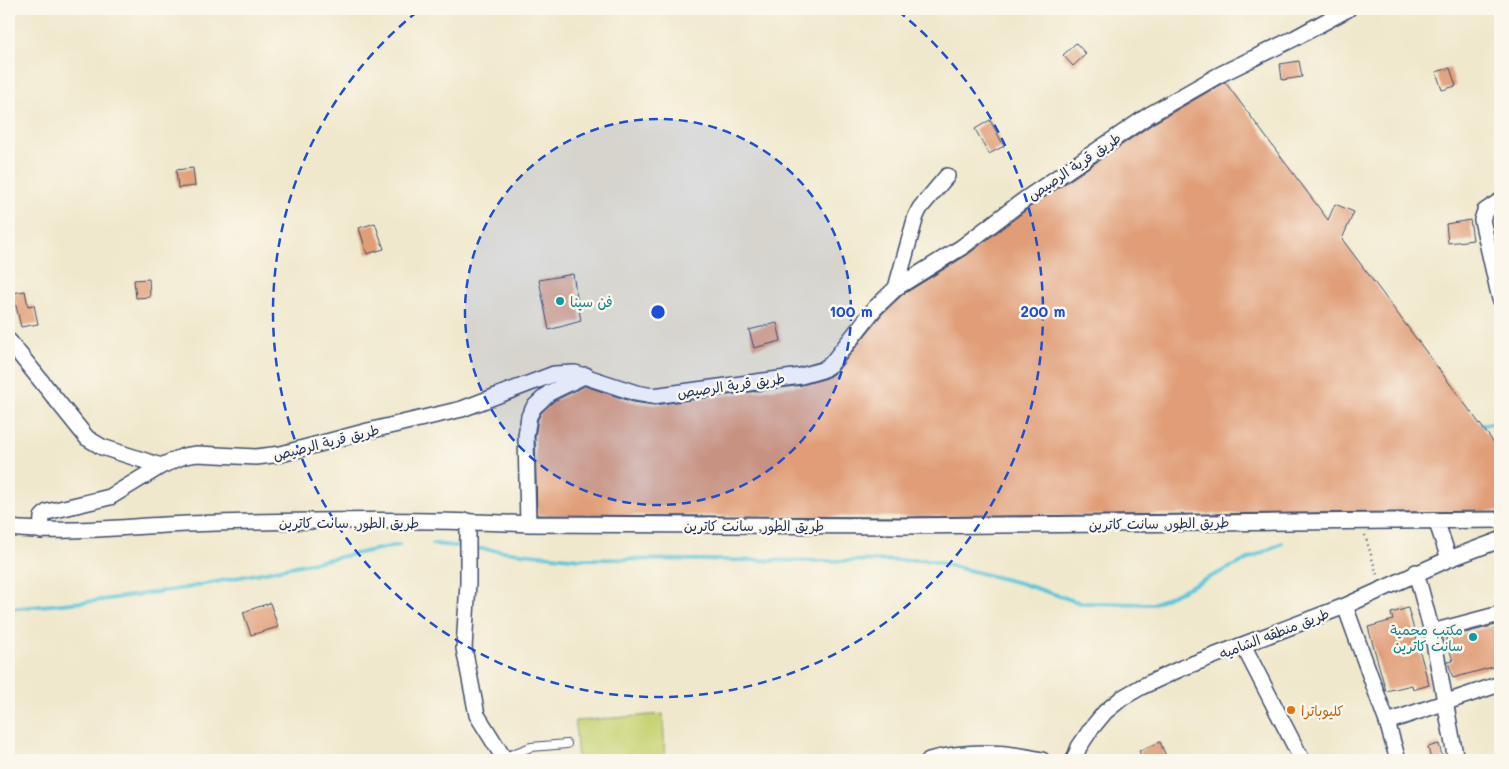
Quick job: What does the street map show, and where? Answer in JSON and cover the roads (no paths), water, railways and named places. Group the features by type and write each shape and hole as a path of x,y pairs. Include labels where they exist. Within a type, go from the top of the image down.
{"street":[{"name":"طريق قرية الرصيص","path":"40,531 42,517 47,512 110,497 172,460 197,454 256,457 281,454 462,409 554,374 575,373 586,375 636,393 653,396 811,374 822,370 838,357 875,308 896,288 962,247 1024,200 1148,115 1220,75 1348,9"},
{"path":"896,288 916,216 923,204 946,176"},
{"path":"1500,201 1486,211 1482,220 1500,299"},
{"path":"9,341 87,438 102,447 161,466"},
{"path":"528,524 526,436 529,416 534,407 549,392 586,375"},
{"path":"1436,520 1449,559"},
{"name":"طريق الطور, سانت كاترين","path":"9,528 40,531 187,524 468,521 528,524 900,526 1500,520"},
{"path":"468,521 468,583 464,648 477,715 505,759"},
{"name":"طريق منطقه الشاميه","path":"1074,760 1079,747 1091,728 1105,712 1122,698 1141,687 1182,668 1345,606 1416,572 1500,540"},
{"path":"1416,572 1432,632 1456,760"},
{"path":"1345,606 1387,722 1398,760"},
{"path":"1432,632 1500,614"},
{"path":"1243,645 1302,760"},
{"path":"1387,722 1500,684"},
{"path":"929,760 950,755 990,752 1042,760"}],"lane":[{"path":"505,759 531,747 567,744"}],"waterway":[{"path":"1478,426 1500,421"},
{"path":"472,548 581,559 928,560 1020,583 1081,603 1153,604 1282,543"},
{"path":"433,544 465,547"},
{"path":"9,609 94,601 186,588 399,545"}],"place":[{"name":"فن سينا","path":"560,301"},
{"name":"مكتب محمية سانت كاترين","path":"1473,637"},
{"name":"كليوباترا","path":"1291,710"}]}
